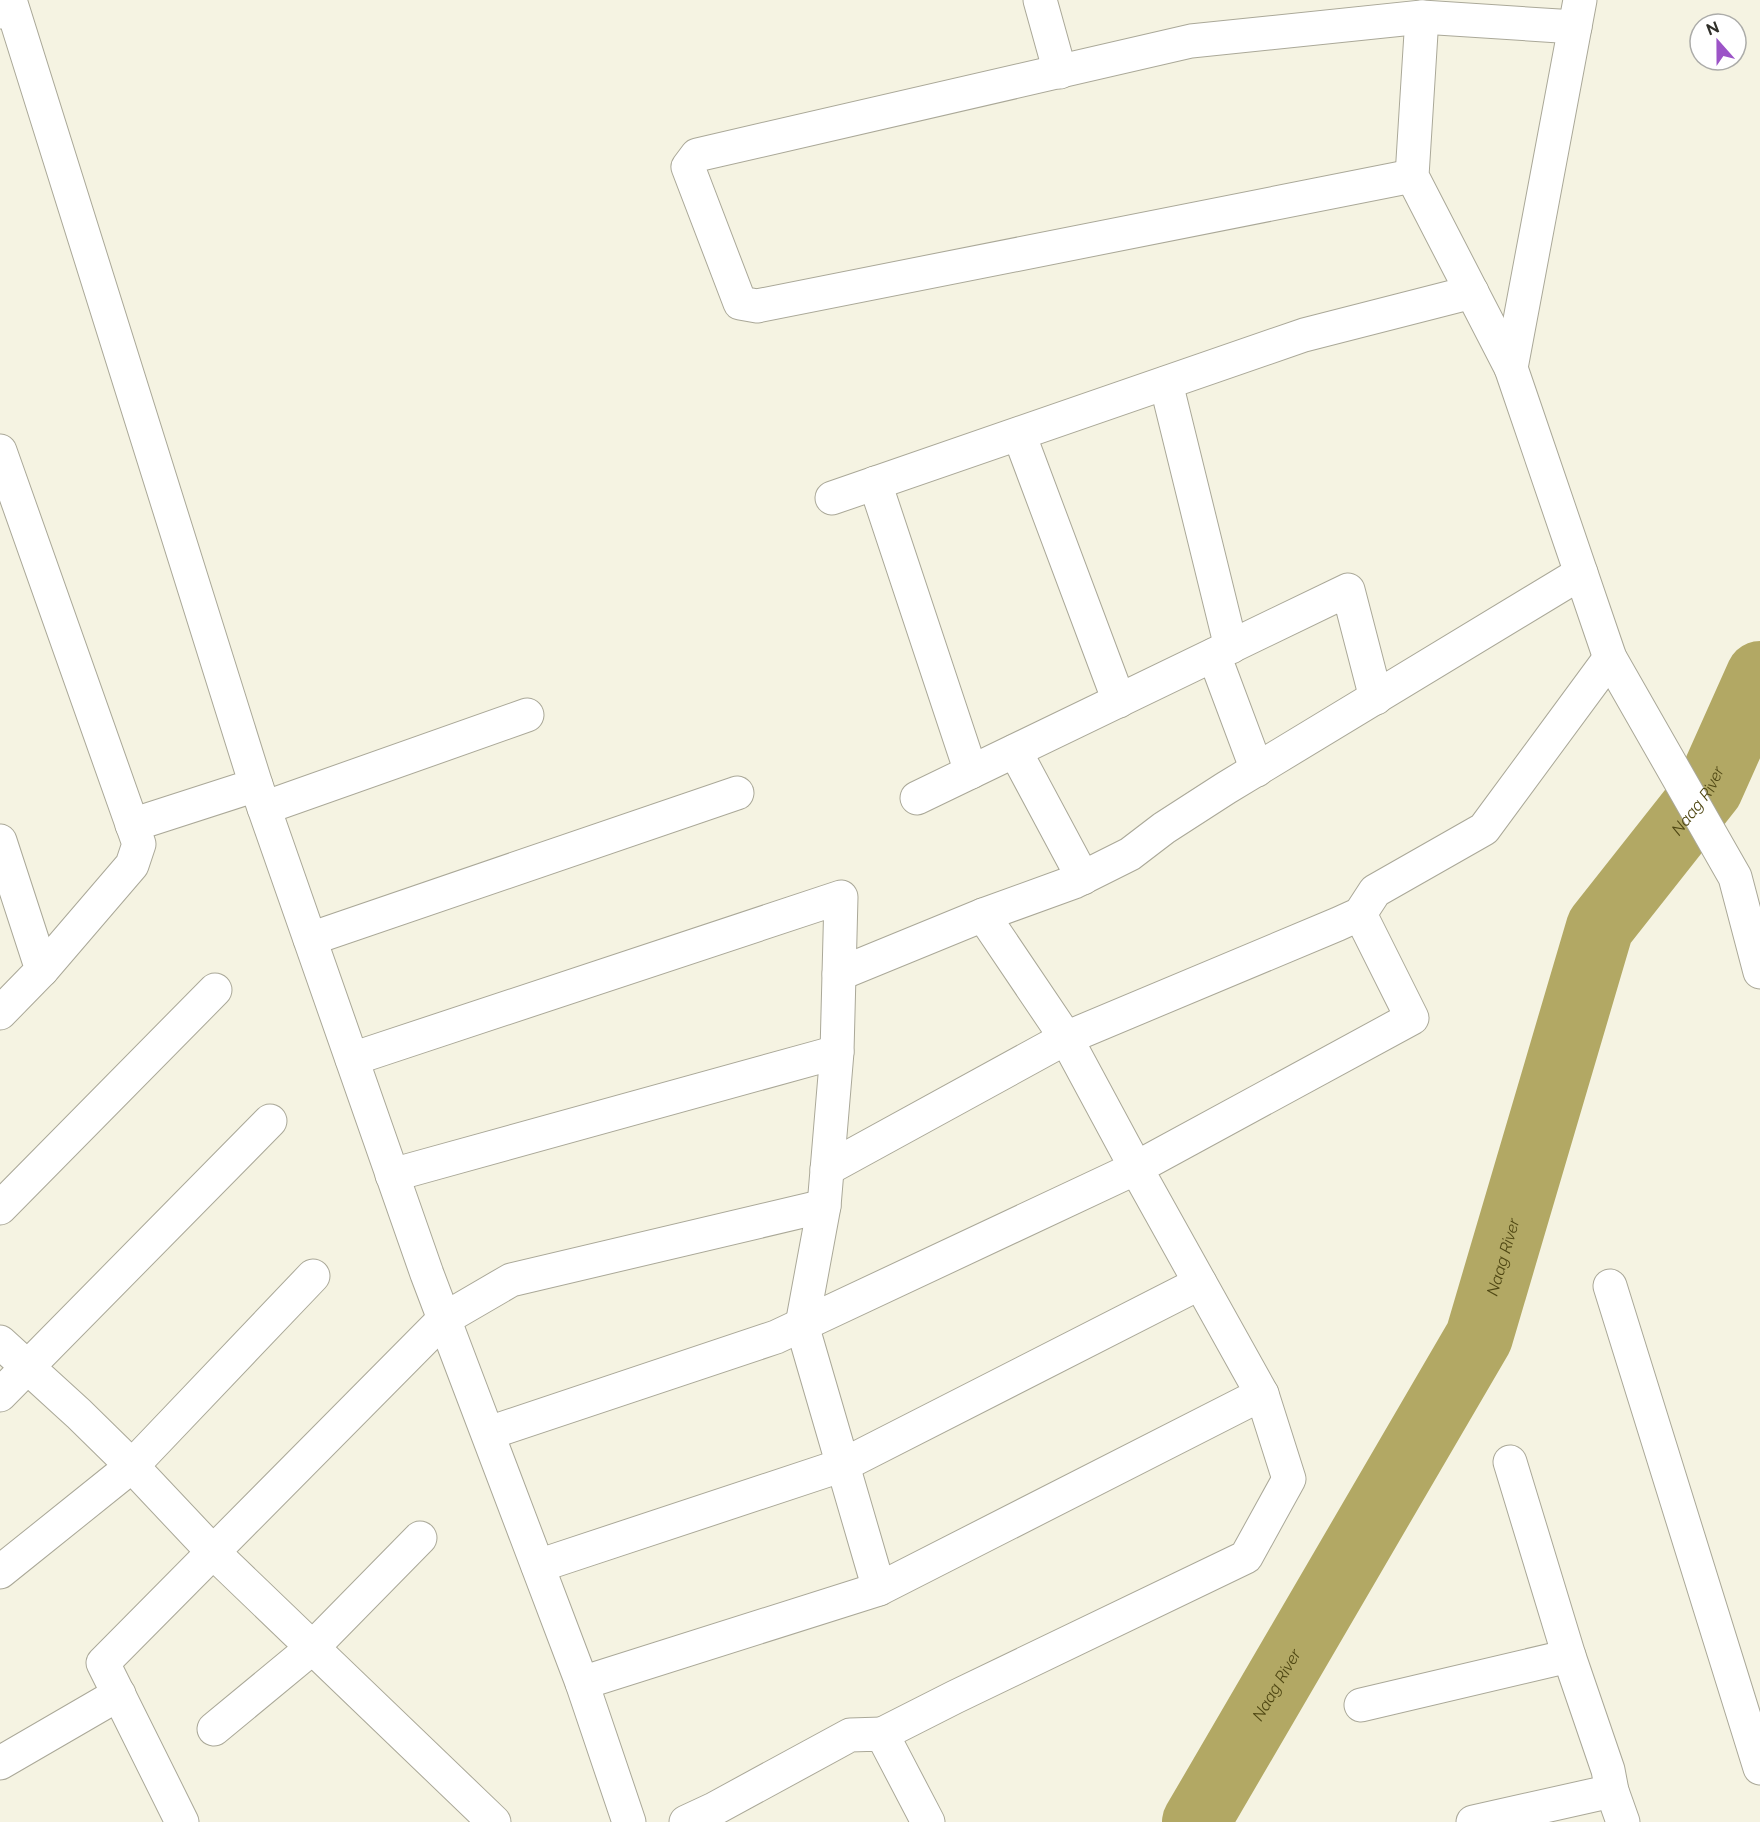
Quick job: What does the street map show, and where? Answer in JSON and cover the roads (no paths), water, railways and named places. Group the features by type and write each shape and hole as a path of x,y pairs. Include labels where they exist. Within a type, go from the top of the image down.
{"street":[{"path":"0,12 10,0"},
{"path":"10,0 260,797 392,1175 582,1683 629,1822"},
{"path":"1040,0 1060,72"},
{"path":"1412,176 757,306 740,303 688,167 697,155 1191,40 1422,17 1578,14 1511,368"},
{"path":"1422,17 1412,176 1511,368 1610,658 1735,877 1760,972"},
{"path":"832,498 1304,335 1472,292"},
{"path":"1166,383 1222,651 1257,770"},
{"path":"1019,434 1119,701"},
{"path":"0,451 139,844 132,865 42,970 0,1013"},
{"path":"876,483 971,772"},
{"path":"839,974 983,915 1083,878 1130,854 1164,828 1257,770 1581,573"},
{"path":"917,798 1348,590 1376,698"},
{"path":"827,1169 1066,1038 1360,914 1375,891 1484,829 1610,658"},
{"path":"132,825 260,797 527,715"},
{"path":"1015,751 1083,878"},
{"path":"310,939 737,794"},
{"path":"0,841 42,970"},
{"path":"352,1059 841,897 837,1052 824,1206 802,1325 879,1589"},
{"path":"489,1433 776,1337 1136,1168 1412,1018 1360,914"},
{"path":"686,1822 850,1735 882,1734 1246,1557 1290,1479 1262,1394 1066,1038 983,915"},
{"path":"0,1208 215,990"},
{"path":"392,1175 837,1052"},
{"path":"0,1395 270,1121"},
{"path":"182,1822 103,1663 444,1318 511,1280 824,1206"},
{"path":"0,1572 132,1466 313,1276"},
{"path":"538,1566 843,1465 1200,1283"},
{"path":"1610,1286 1760,1768"},
{"path":"0,1341 132,1466 213,1552 494,1822"},
{"path":"582,1683 879,1589 1262,1394"},
{"path":"1510,1462 1569,1656 1608,1770 1612,1791 1623,1822"},
{"path":"214,1729 312,1648 420,1538"},
{"path":"1361,1705 1569,1656"},
{"path":"0,1763 119,1694"},
{"path":"882,1734 928,1822"},
{"path":"1473,1822 1612,1791"}],"waterway":[{"name":"Naag River","path":"1196,1822 1479,1337 1600,927 1709,789 1760,675"}]}
